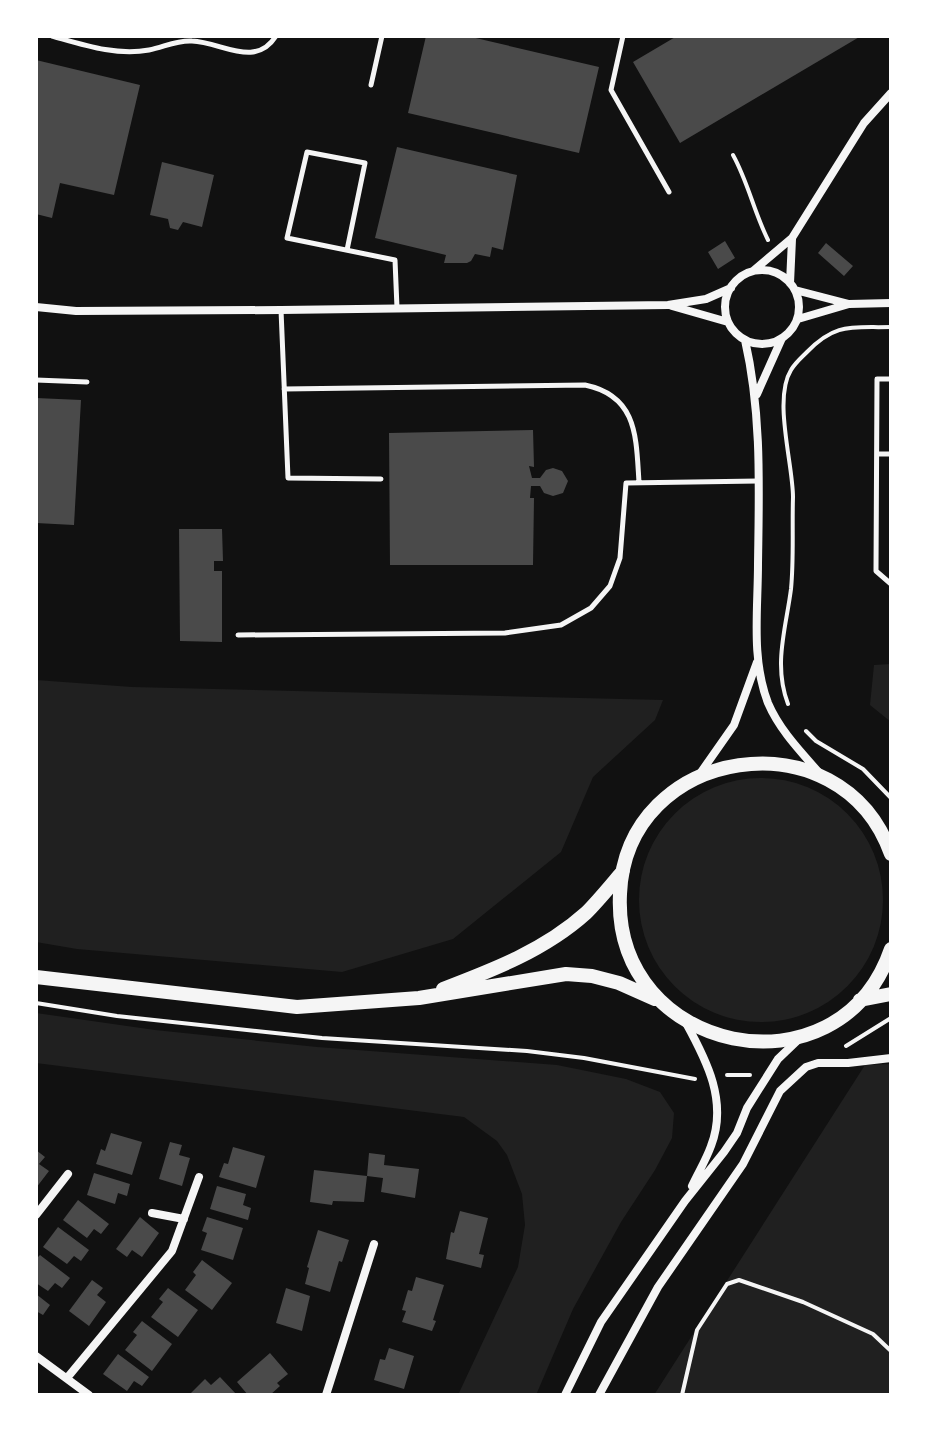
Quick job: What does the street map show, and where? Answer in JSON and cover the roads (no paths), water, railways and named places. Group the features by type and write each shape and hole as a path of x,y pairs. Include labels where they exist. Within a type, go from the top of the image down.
{"main road":[{"path":"891,854 868,813 847,793 822,777 793,766 758,762 723,767 699,775 654,810 632,844 623,870 620,893 620,920 626,946 638,972 660,1001 686,1022 740,1041 760,1043 801,1037 840,1017 860,1000 879,977 891,949"},
{"path":"419,998 501,967 548,941 588,911 623,870"},
{"path":"36,977 297,1007 419,998 566,974 619,983 660,1001"},
{"path":"860,1000 891,994"}],"street":[{"path":"728,322 726,310 731,288 740,277 753,271 792,238 864,123 891,93"},
{"path":"668,305 728,322 745,340 758,344 782,338 792,330 798,319 799,307 793,286 792,238"},
{"path":"753,271 768,270 781,275 793,286 849,304"},
{"path":"36,307 76,311 668,305 706,299 731,288"},
{"path":"798,319 849,304 891,303"},
{"path":"756,395 782,338"},
{"path":"745,340 756,395 759,481 757,661 777,723 822,777"},
{"path":"699,775 734,725 757,661"},
{"path":"685,1201 712,1145 717,1107 713,1077 686,1022"},
{"path":"565,1395 601,1322 685,1201 724,1152 778,1059 801,1037"},
{"path":"599,1395 658,1287 743,1164 780,1091 806,1067 818,1063 891,1058"},
{"path":"36,1215 68,1174"},
{"path":"67,1378 172,1251 199,1177"},
{"path":"152,1213 184,1219"},
{"path":"326,1395 374,1244"},
{"path":"36,1356 89,1395"}],"lane":[{"path":"52,36 98,49 127,52 193,40 238,51 257,52 269,47 276,36"},
{"path":"371,85 382,36"},
{"path":"623,36 611,90 669,192"},
{"path":"347,250 365,163 307,152 287,238 395,260 397,309"},
{"path":"281,310 288,478 381,479"},
{"path":"891,379 877,379 876,571 891,584"},
{"path":"36,380 87,382"},
{"path":"284,389 585,385 602,389 616,397 628,413 635,437 639,482"},
{"path":"877,454 891,454"},
{"path":"238,635 505,633 561,625 591,608 610,586 620,558 626,483 759,481"}]}
